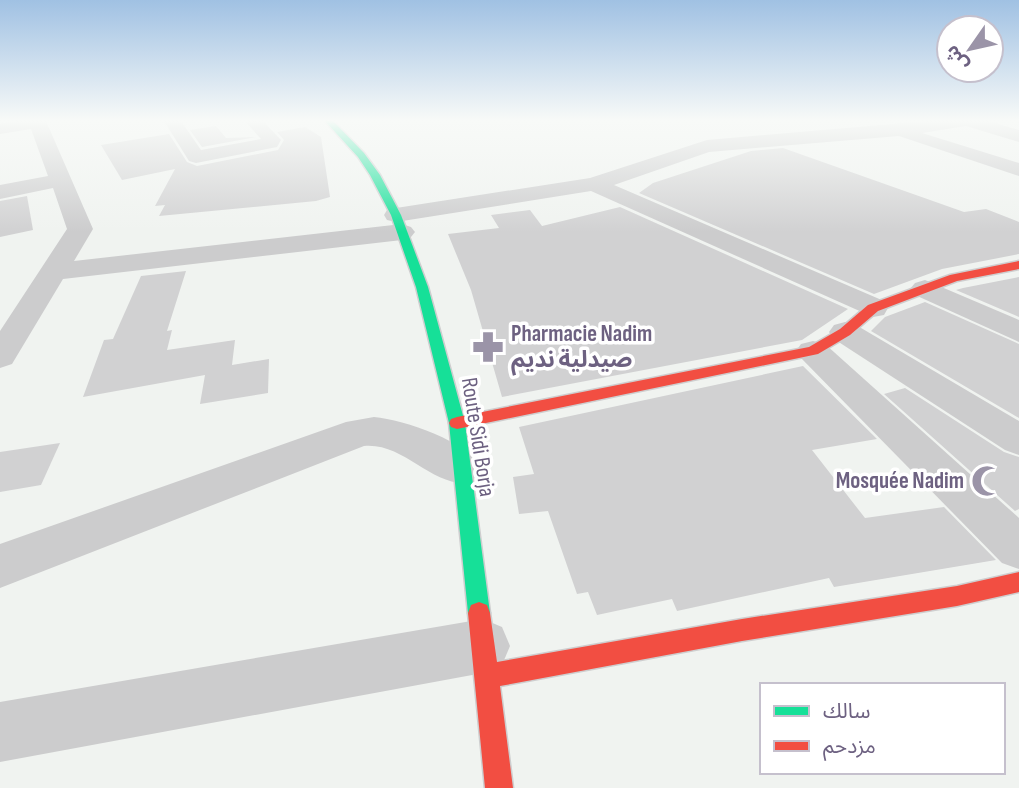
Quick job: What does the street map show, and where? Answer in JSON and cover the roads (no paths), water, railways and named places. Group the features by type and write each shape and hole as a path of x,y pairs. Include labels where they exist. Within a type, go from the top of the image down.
{"street":[{"path":"0,357 80,229 52,158"},
{"name":"Route Sidi Borja","path":"363,158 399,224 422,287 457,423 499,788"},
{"path":"54,272 399,224 594,184 672,158"},
{"path":"981,158 1019,170"},
{"path":"0,192 61,180"},
{"path":"594,184 873,308"},
{"path":"457,423 829,341 873,308 954,278 1019,265"},
{"path":"925,289 1019,332"},
{"path":"829,341 1019,440"},
{"path":"829,341 1019,548"},
{"path":"0,566 360,432 380,428 401,436 462,470"},
{"path":"0,732 485,661 742,630 957,596 1019,582"}],"place":[{"name":"Pharmacie Nadim صيدلية نديم","path":"488,347"},
{"name":"Mosquée Nadim","path":"987,481"}]}
